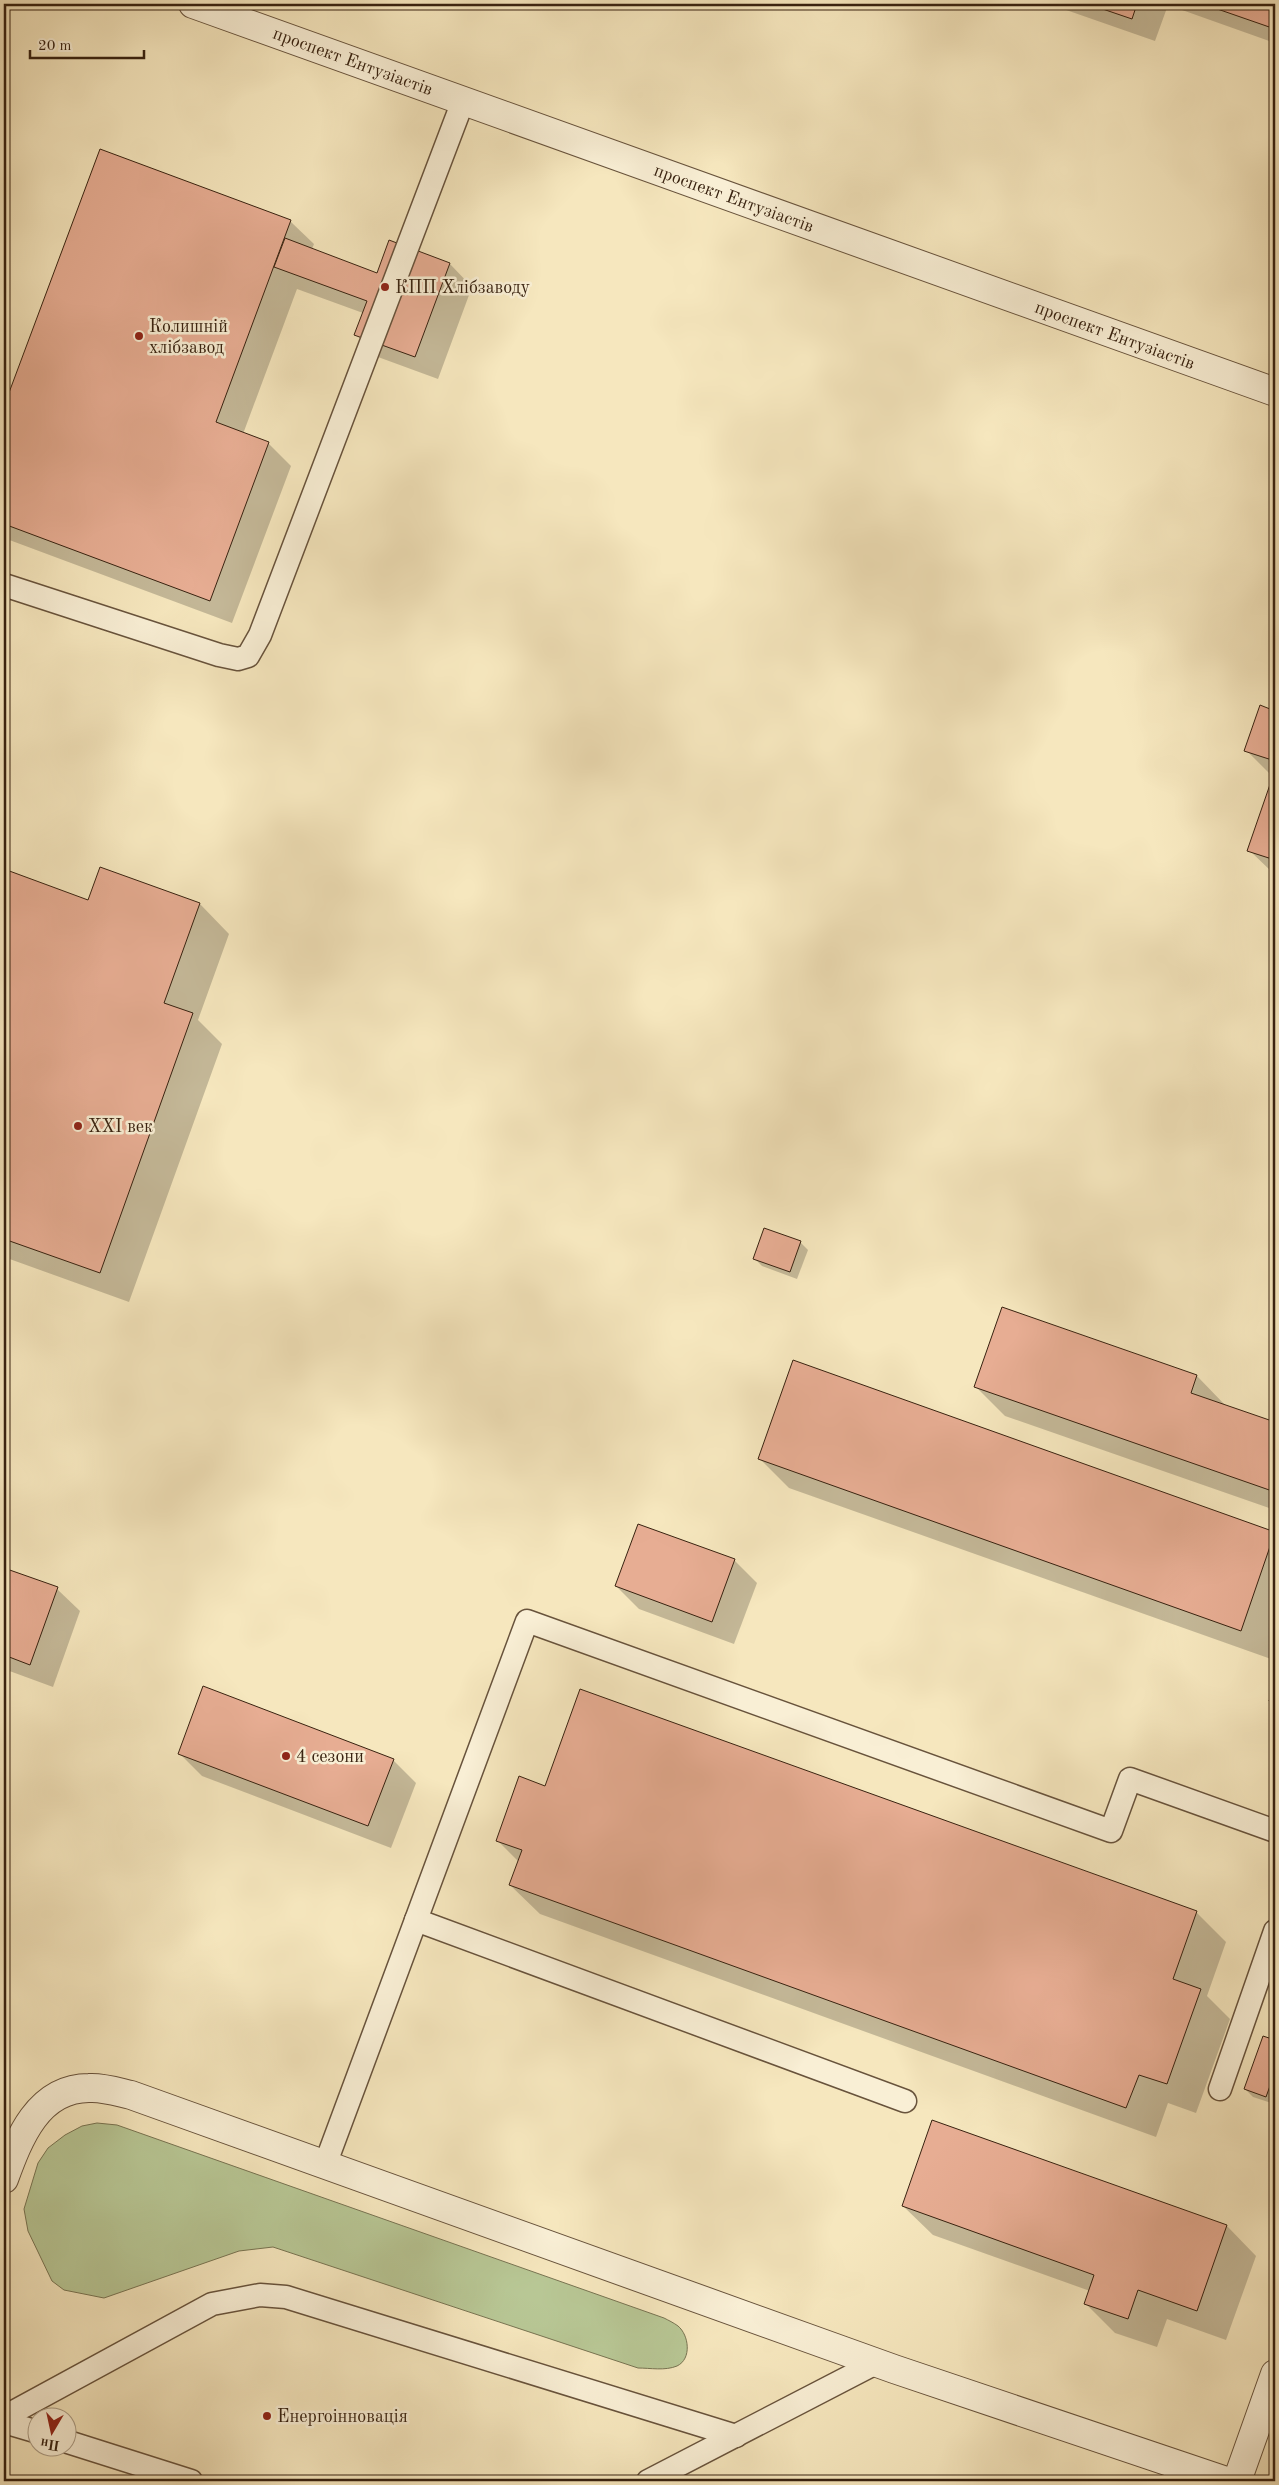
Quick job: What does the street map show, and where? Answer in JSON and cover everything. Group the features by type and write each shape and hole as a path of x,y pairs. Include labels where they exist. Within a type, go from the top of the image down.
{"street":[{"name":"проспект Ентузіастів","path":"193,4 1275,392"},
{"path":"4,2180 14,2151 37,2112 54,2097 67,2090 90,2088 131,2095 876,2363 1226,2481"},
{"path":"1237,2481 1275,2374"}],"lane":[{"path":"4,585 219,655 238,659 248,656 260,635 463,101"},
{"path":"324,2164 527,1620 1111,1831 1130,1779 1275,1831"},
{"path":"416,1920 905,2101"},
{"path":"1220,2089 1275,1931"},
{"path":"4,2417 212,2304 260,2295 286,2297 736,2436"},
{"path":"648,2481 876,2363"},
{"path":"4,2422 28,2429"},
{"path":"78,2445 191,2481"}],"green space":[{"path":"97,2123 117,2125 664,2318 682,2330 685,2335 687,2353 682,2363 672,2368 638,2368 273,2247 239,2251 104,2298 64,2290 52,2281 28,2231 24,2209 38,2163 48,2148 65,2135 82,2126"}],"building":[{"path":"1088,4 1137,4 1132,19"},
{"path":"1203,4 1275,4 1275,29"},
{"name":"Колишній хлібзавод","path":"100,149 291,220 216,422 269,442 210,601 4,524 4,406"},
{"name":"КПП Хлібзаводу","path":"285,238 377,273 389,240 450,263 415,357 354,335 367,301 274,267"},
{"path":"1260,705 1275,711 1275,761 1244,751"},
{"path":"1275,770 1275,860 1247,851"},
{"name":"XXI век","path":"100,867 200,903 164,1003 193,1013 100,1273 4,1239 4,869 88,900"},
{"path":"764,1228 801,1241 790,1272 753,1259"},
{"path":"1002,1307 1197,1375 1191,1393 1275,1422 1275,1492 974,1387"},
{"path":"793,1360 1275,1532 1241,1631 758,1459"},
{"path":"638,1524 735,1559 712,1622 615,1586"},
{"path":"4,1568 58,1587 30,1665 4,1655"},
{"path":"1275,1683 1275,1703 1269,1701"},
{"path":"203,1686 394,1759 368,1826 178,1754"},
{"path":"580,1689 1197,1911 1173,1979 1201,1989 1167,2084 1139,2075 1126,2108 509,1885 522,1850 496,1841 519,1776 545,1786"},
{"path":"1263,2036 1275,2040 1275,2072 1266,2097 1244,2089"},
{"path":"932,2120 1227,2225 1197,2311 1138,2290 1128,2319 1084,2304 1094,2275 902,2206"}],"place":[{"name":"КПП Хлібзаводу","path":"385,287"},
{"name":"Колишній хлібзавод","path":"139,336"},
{"name":"XXI век","path":"78,1126"},
{"name":"4 сезони","path":"286,1756"},
{"name":"Енергоінновація","path":"267,2416"}]}
